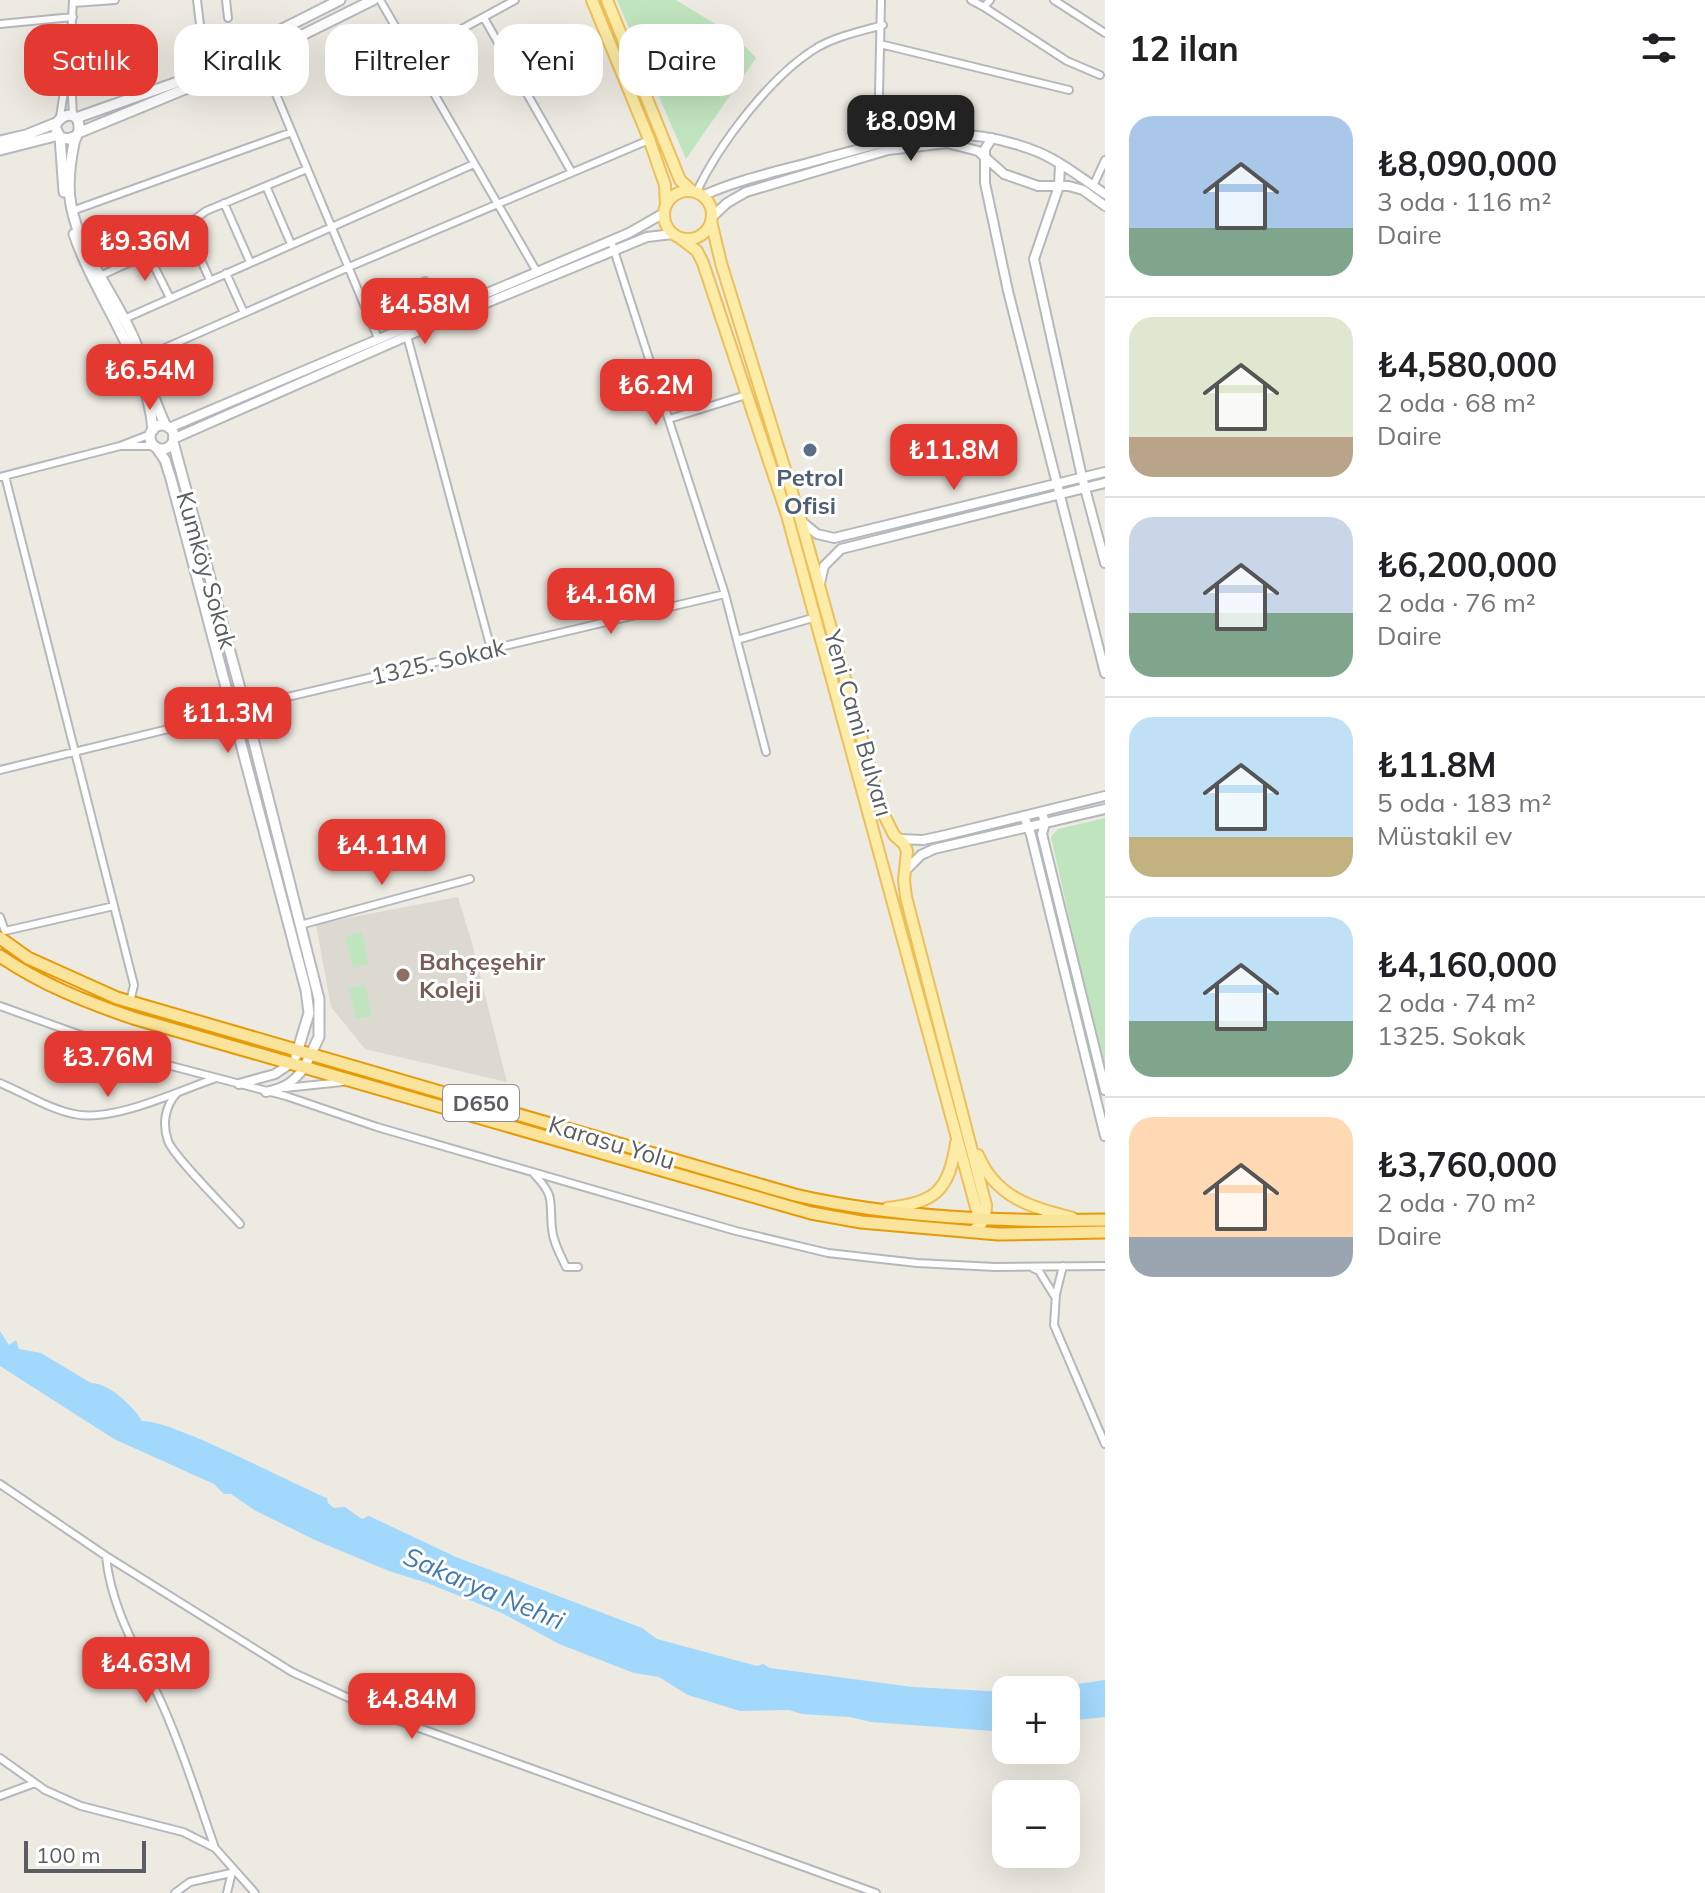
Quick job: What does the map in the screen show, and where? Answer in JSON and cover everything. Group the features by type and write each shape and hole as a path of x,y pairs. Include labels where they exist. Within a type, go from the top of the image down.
{"highway":[{"name":"Karasu Yolu","path":"4,937 28,958 84,985 130,1002 795,1195 871,1210 981,1220 1105,1220"},
{"path":"0,956 23,972 79,999 133,1018 811,1213 861,1222 970,1232"},
{"name":"D650","path":"970,1232 1105,1232"}],"main road":[{"path":"286,24 316,8 340,0"},
{"path":"309,32 373,0"},
{"path":"592,0 665,185 664,221 676,236 696,238 709,228 710,205 680,180 607,0"},
{"path":"0,141 26,135 58,120 174,83"},
{"path":"0,150 60,136 68,139 174,94"},
{"path":"58,120 65,198 75,237 130,354 150,412 151,441 155,447 164,449 173,441 142,358 81,237 72,211 70,168 79,125 74,117"},
{"path":"665,209 677,194 697,193"},
{"name":"Yeni Cami Bulvarı","path":"711,219 721,263 801,521 882,811 894,835 907,851 906,897 986,1205 981,1220"},
{"name":"Yeni Cami Bulvarı","path":"676,236 697,251 703,263 787,515 981,1220"},
{"path":"152,432 159,426 168,427"},
{"name":"Kumköy Sokak","path":"173,441 301,924 321,1017 319,1037 304,1068"},
{"name":"Kumköy Sokak","path":"155,447 165,460 171,479 309,1005 298,1052 290,1064"},
{"path":"900,839 887,839 881,847 883,860 896,871 907,869"},
{"path":"966,1126 984,1170 1014,1200 1082,1220"},
{"path":"871,1210 915,1205 929,1198 948,1177 953,1166 957,1137"},
{"path":"970,1232 981,1220"},
{"name":"D650","path":"981,1220 998,1234"}],"street":[{"path":"72,24 73,1 115,0"},
{"path":"197,0 200,24"},
{"path":"226,0 228,18"},
{"path":"380,0 394,24"},
{"path":"473,24 515,0"},
{"path":"881,0 883,25 879,95 884,142"},
{"path":"971,0 1067,61 1100,75"},
{"path":"984,7 990,0"},
{"path":"1054,0 1105,33"},
{"path":"0,24 73,17"},
{"path":"484,18 571,171"},
{"path":"697,193 705,174 735,129 777,81 817,48 841,37 883,25"},
{"path":"880,44 1069,90"},
{"path":"58,120 63,96"},
{"path":"73,96 74,117"},
{"path":"277,96 378,338"},
{"path":"435,96 537,272"},
{"path":"72,211 292,132"},
{"path":"697,193 884,142 940,133 992,138 1040,153 1105,194"},
{"path":"992,138 985,149 985,183 1008,291 1105,673"},
{"path":"142,358 649,139"},
{"path":"711,219 727,203 746,192 888,150 947,143 978,151 1004,174 1038,186 1069,186 1083,190 1105,206"},
{"path":"1093,186 1105,160"},
{"path":"124,319 474,164"},
{"path":"1060,165 1059,186 1034,259 1082,477 1105,563"},
{"path":"100,276 148,254 206,211 307,169"},
{"path":"266,186 291,244"},
{"path":"224,203 250,262"},
{"path":"168,427 611,241 665,209"},
{"path":"186,227 210,280"},
{"path":"173,441 407,336 615,250 647,237 676,236"},
{"path":"611,241 725,594 766,752"},
{"path":"148,254 170,298"},
{"path":"226,273 244,313"},
{"path":"365,307 425,281"},
{"path":"407,336 491,649"},
{"path":"669,419 746,395"},
{"path":"130,1002 134,985 2,477 120,446 152,432"},
{"path":"120,446 155,447"},
{"path":"801,521 817,534 834,538 1105,472"},
{"path":"820,588 824,566 841,549 1105,483"},
{"name":"1325. Sokak","path":"245,707 725,594"},
{"path":"737,640 816,617"},
{"path":"0,770 234,713"},
{"path":"900,839 923,840 1105,796"},
{"path":"907,869 921,855 934,849 1105,809"},
{"path":"1042,812 1045,823 1042,834 1105,1090"},
{"path":"1024,816 1105,1136"},
{"path":"290,927 470,879"},
{"path":"0,917 4,937 18,928 114,906"},
{"path":"0,1006 156,1062 736,1231 828,1253 917,1263 1105,1266"},
{"path":"239,1084 275,1074 290,1064"},
{"path":"282,1089 294,1081 304,1068"},
{"path":"0,1083 72,1114 92,1117 115,1113 216,1078"},
{"path":"266,1092 352,1082"},
{"path":"179,1090 170,1101 164,1123 169,1144 240,1224"},
{"path":"532,1171 547,1187 553,1206 554,1241 566,1267 578,1267"},
{"path":"1063,1266 1054,1325 1105,1444"},
{"path":"1030,1267 1039,1271 1056,1298"},
{"path":"0,1484 106,1556 292,1672 397,1720 876,1893"},
{"path":"106,1556 109,1584 163,1706 215,1848 255,1893"},
{"path":"89,1680 142,1663"},
{"path":"0,1758 35,1783 81,1806 183,1832 215,1848"},
{"path":"0,1796 35,1783"},
{"path":"175,1893 190,1882 233,1871"},
{"path":"227,1893 233,1871"}],"shaded area":[{"name":"Bahçeşehir Koleji","path":"458,897 507,1082 365,1049 331,1007 316,924"}],"green space":[{"path":"617,0 676,0 715,24 627,24"},
{"path":"744,45 756,58 744,75"},
{"path":"659,96 730,96 686,159"},
{"path":"1105,818 1105,1077 1051,837 1058,829"},
{"path":"362,932 369,964 353,968 345,937"},
{"path":"365,984 372,1016 356,1019 349,988"}],"water":[{"name":"Sakarya Nehri","path":"0,1331 9,1345 16,1340 19,1349 41,1353 91,1383 113,1391 127,1402 142,1421 178,1430 327,1498 334,1508 345,1507 362,1519 369,1516 456,1557 642,1628 657,1639 757,1666 763,1664 770,1668 913,1687 992,1691 992,1731 871,1722 789,1710 740,1711 688,1695 659,1677 634,1673 559,1644 502,1613 315,1540 256,1511 231,1494 224,1494 214,1484 114,1439 0,1366"},
{"path":"1105,1680 1105,1717 1080,1720 1080,1684"}],"place":[{"name":"Petrol Ofisi","path":"810,450"},
{"name":"Bahçeşehir Koleji","path":"403,975"}]}
